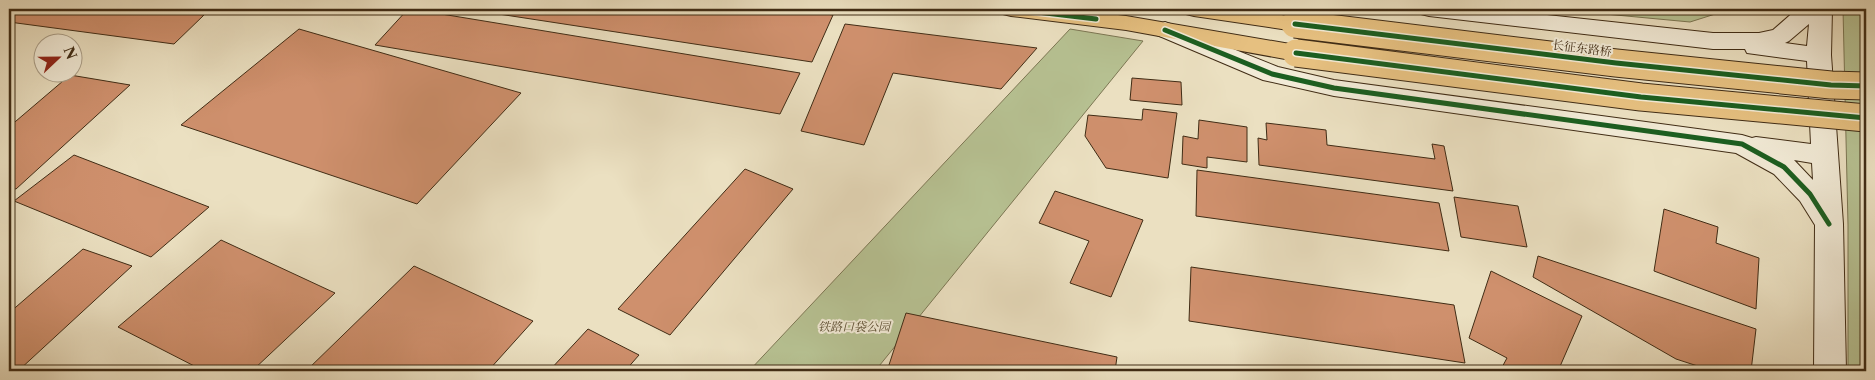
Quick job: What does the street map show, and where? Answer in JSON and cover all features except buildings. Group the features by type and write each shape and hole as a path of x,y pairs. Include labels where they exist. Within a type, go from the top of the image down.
{"main road":[{"path":"1011,9 1096,19 1296,53 1641,97 1849,118 1866,118"},
{"name":"长征东路桥","path":"1194,9 1295,24 1616,63 1831,85 1866,86"}],"street":[{"path":"1429,9 1819,55"},
{"path":"1712,41 1760,41 1781,36 1811,9"},
{"path":"1822,9 1819,55 1829,224 1830,371"},
{"path":"1164,30 1272,74 1334,88 1825,155"},
{"path":"1742,144 1784,167 1810,194 1829,224"}],"green space":[{"path":"1552,9 1731,9 1690,22"},
{"path":"1843,9 1866,9 1866,371 1848,371 1848,225"},
{"name":"铁路口袋公园","path":"1070,29 1143,41 875,371 749,371"}],"cycle path":[{"path":"1011,9 1096,19"},
{"path":"1295,24 1616,63 1831,85 1866,86"},
{"path":"1165,30 1272,74 1334,88 1742,144 1784,167 1810,194 1829,224"},
{"path":"1296,53 1641,97 1866,118"}]}
